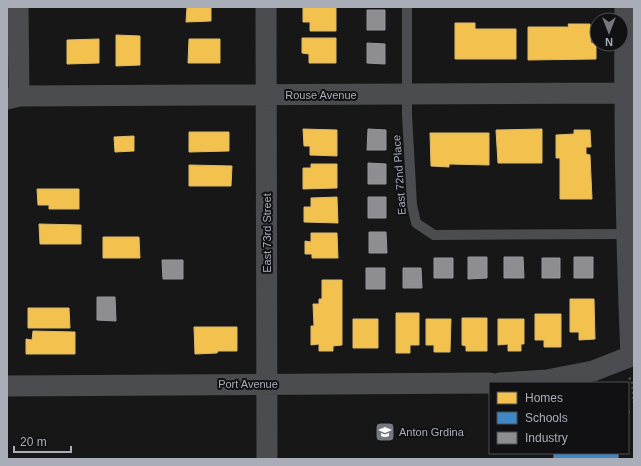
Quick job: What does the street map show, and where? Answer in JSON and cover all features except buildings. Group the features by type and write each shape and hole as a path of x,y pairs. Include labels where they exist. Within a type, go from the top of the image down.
{"street":[{"path":"13,97 18,7"},
{"name":"East 73rd Street","path":"266,7 267,459"},
{"path":"516,382 548,380 630,362 624,93 625,7"},
{"name":"Rouse Avenue","path":"13,97 624,93"},
{"name":"Port Avenue","path":"7,386 489,383"}],"lane":[{"name":"East 72nd Place","path":"407,7 407,95 412,205 416,223 434,235 626,234"}],"path":[{"path":"630,362 634,403"}],"place":[{"name":"Anton Grdina","path":"385,432"}]}
